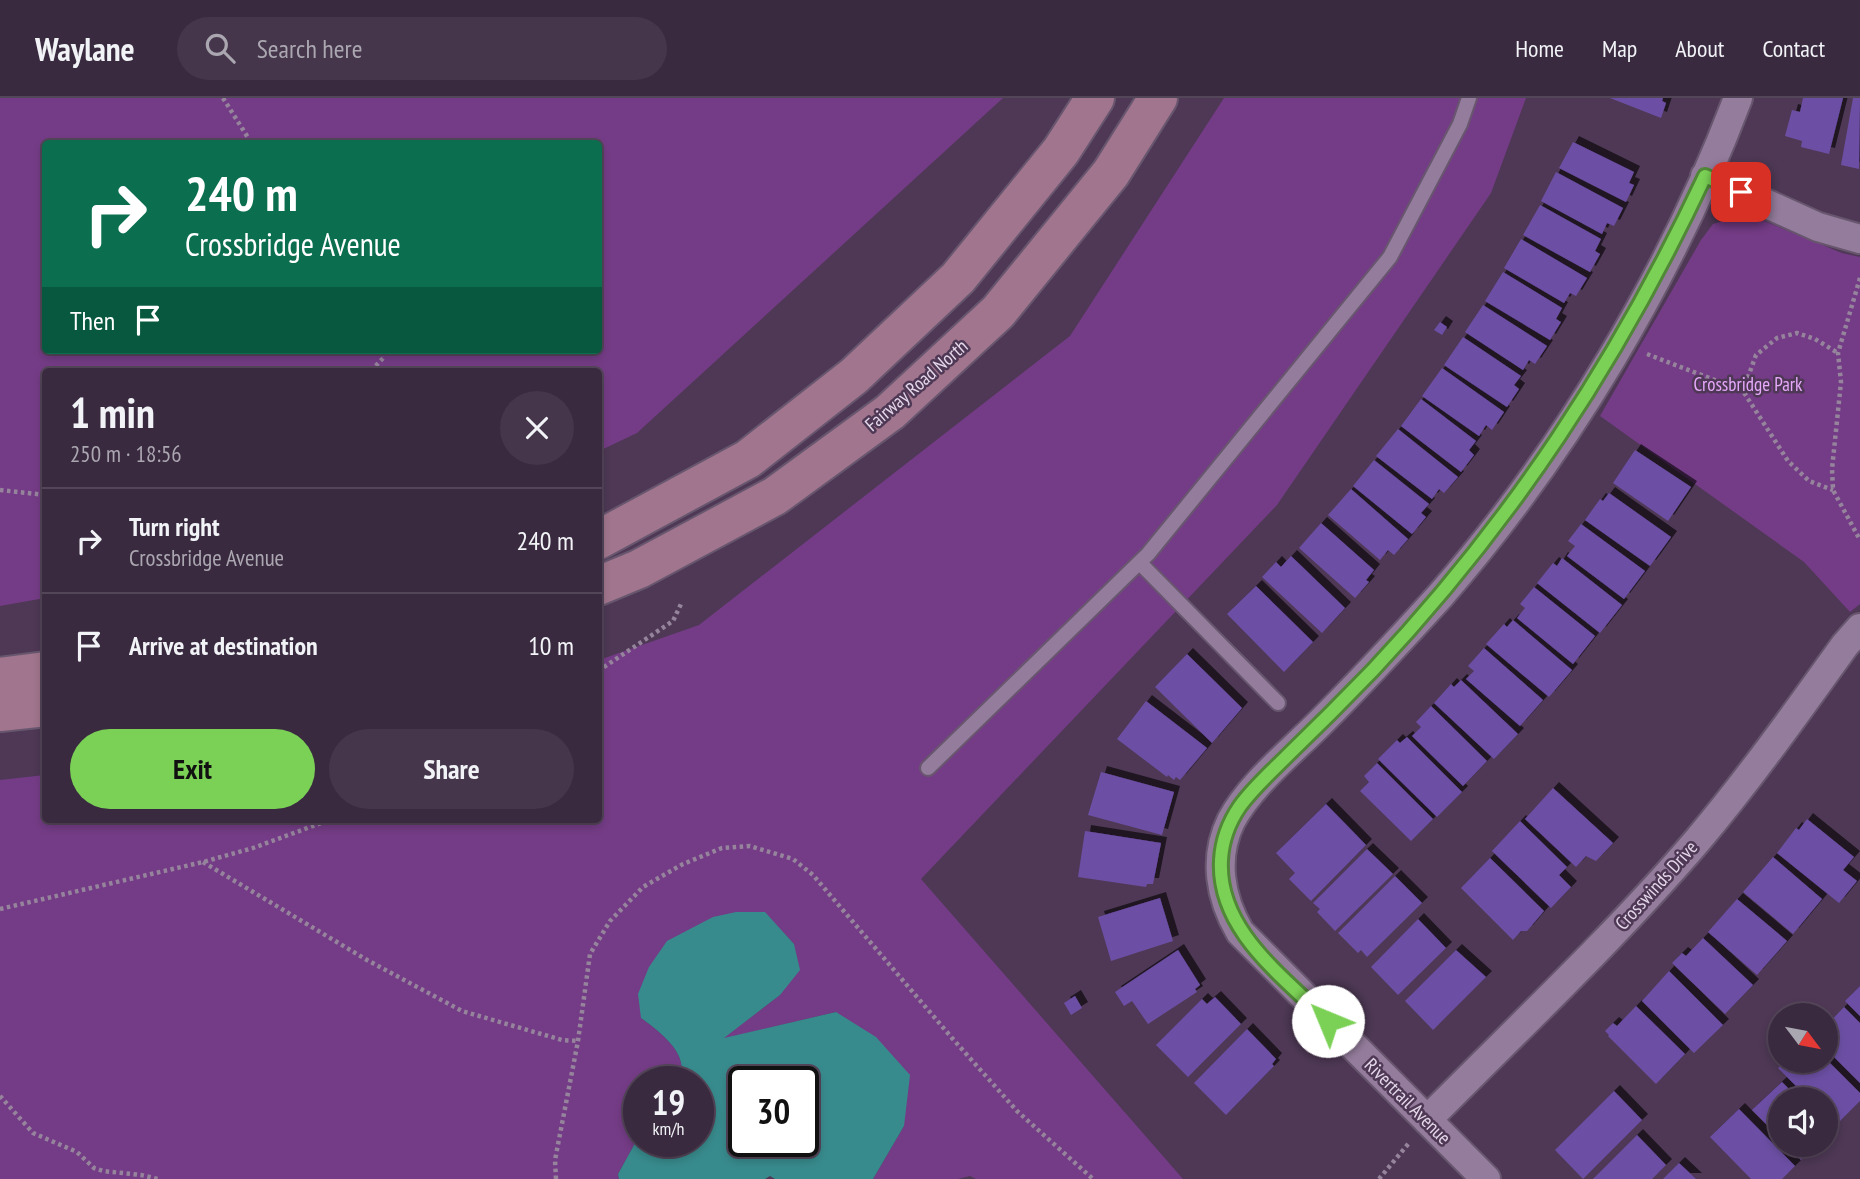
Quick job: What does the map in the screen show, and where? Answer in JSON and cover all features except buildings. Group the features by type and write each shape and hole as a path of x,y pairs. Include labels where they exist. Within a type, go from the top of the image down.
{"main road":[{"path":"602,538 748,459 854,376 958,278 1061,151 1095,98"},
{"name":"Fairway Road North","path":"602,584 639,569 775,496 890,412 998,312 1111,173 1158,98"},
{"path":"0,677 42,672"},
{"path":"0,712 42,707"}],"street":[{"name":"Rivertrail Avenue","path":"1486,1179 1240,932 1224,897 1221,878 1224,840 1231,822 1252,791 1396,645 1480,547 1570,423 1675,240 1738,98"},
{"path":"1705,176 1818,227 1860,239"},
{"name":"Crosswinds Drive","path":"1427,1120 1602,945 1690,849 1742,785 1860,628"}],"lane":[{"path":"928,768 1140,563 1390,257 1460,124 1469,98"},
{"path":"1140,563 1278,703"}],"path":[{"path":"223,98 249,140"},
{"path":"1860,278 1838,353 1841,382 1832,469 1832,491 1860,540"},
{"path":"1744,391 1756,355 1777,338 1797,333 1815,339 1838,353"},
{"path":"1618,343 1744,391 1788,461 1809,481 1832,491"},
{"path":"374,368 384,354"},
{"path":"0,489 42,494"},
{"path":"602,668 673,621 681,604"},
{"path":"0,909 203,862 253,848 321,823"},
{"path":"555,1179 555,1160 578,1041 590,954 610,921 643,887 683,864 722,848 750,846 793,859 813,875 1017,1111 1093,1179"},
{"path":"203,862 367,960 462,1011 562,1040 578,1041"},
{"path":"0,1096 33,1133 77,1152 94,1168 158,1179"},
{"path":"1380,1179 1427,1120"}],"green space":[{"path":"0,98 1003,98 637,433 602,450 602,368 42,368 42,599 0,606"},
{"path":"1224,98 1526,98 1491,193 1277,505 921,879 1183,1179 976,1179 970,1176 958,1179 873,1179 904,1126 836,1012 722,1039 780,995 794,944 764,912 736,912 641,1018 672,1045 681,1066 623,1066 623,1157 627,1157 618,1174 619,1179 0,1179 0,780 42,775 42,823 602,823 602,659 699,625 1070,336"},
{"name":"Crossbridge Park","path":"1747,214 1842,253 1860,257 1860,604 1850,612 1804,562 1600,416 1701,240 1713,224"}],"shaded area":[{"path":"736,912 765,912 794,944 800,970 780,995 724,1038 836,1012 876,1037 910,1075 904,1126 873,1179 775,1179 770,1176 765,1179 619,1179 618,1174 627,1157 714,1157 714,1066 681,1066 672,1045 641,1018 638,994 649,967 667,941 713,917"}],"route":[{"path":"1328,1021 1240,932 1231,915 1221,878 1224,840 1231,822 1252,791 1348,696 1443,592 1530,481 1607,363 1675,240 1705,176 1741,192"}]}
